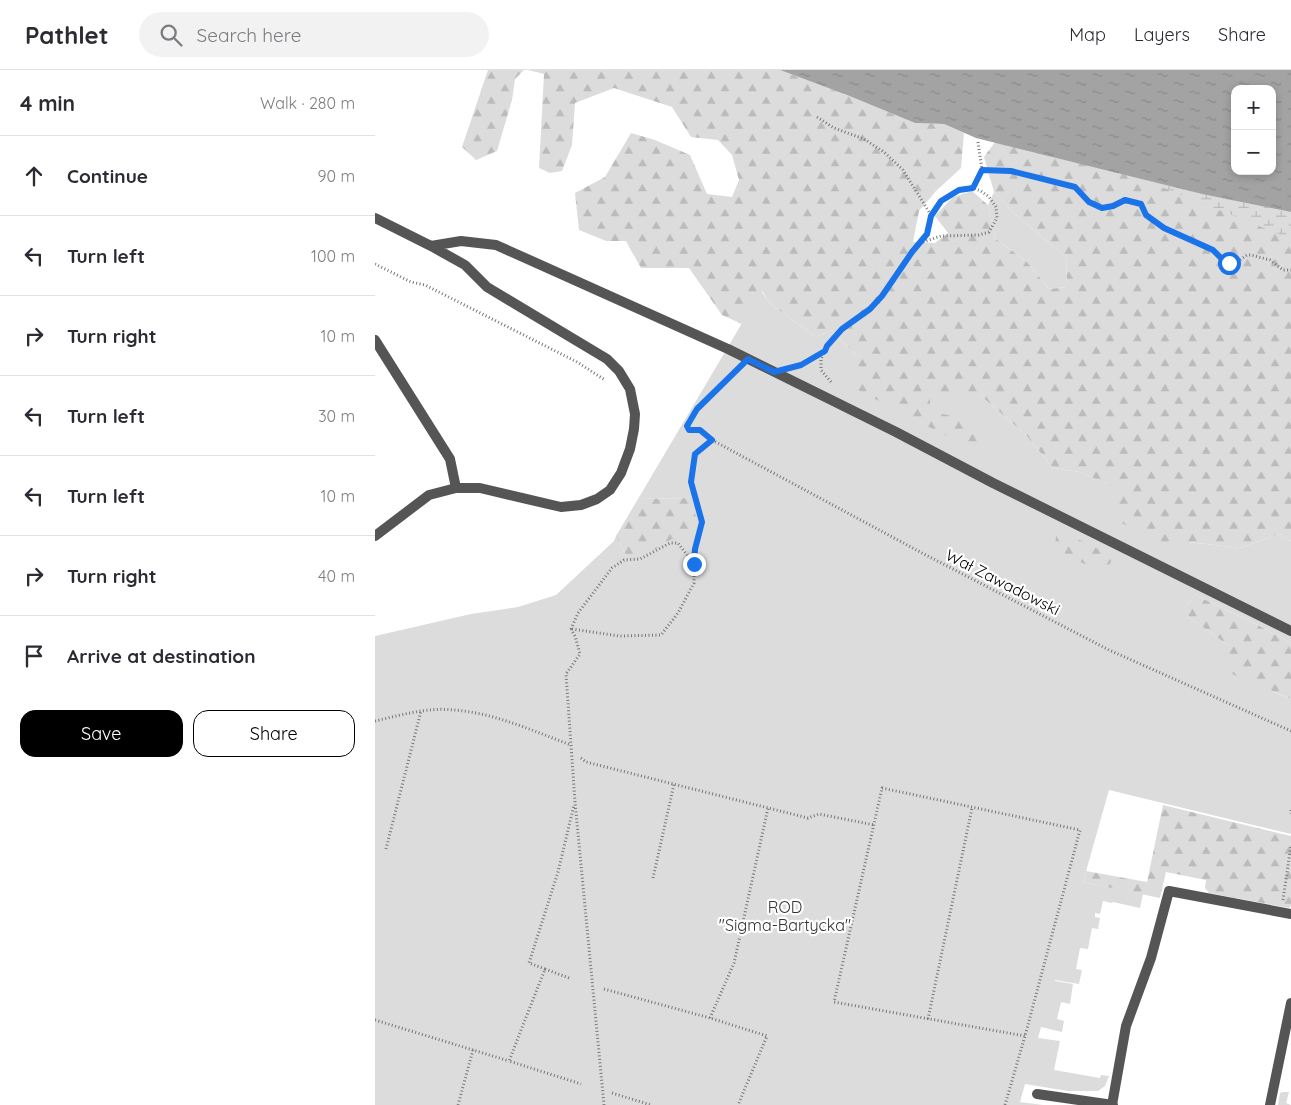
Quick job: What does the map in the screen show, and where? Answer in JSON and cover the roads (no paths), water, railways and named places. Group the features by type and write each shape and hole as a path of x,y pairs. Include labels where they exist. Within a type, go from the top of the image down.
{"street":[{"path":"375,218 465,265 487,287 607,359 619,372 630,390 635,414 635,429 621,473 610,490 597,499 581,505 561,507 480,488 456,488 429,495 375,536"},
{"path":"431,246 461,241 496,245 748,359 1291,631"},
{"path":"375,340 450,459 456,488"},
{"path":"1037,1094 1112,1105 1126,1026 1151,958 1169,891 1286,913"},
{"path":"1269,1105 1291,1003"}],"water":[{"path":"780,70 1291,70 1291,212 1202,194 976,138 944,124 915,123"}],"park label":[{"name":"ROD \"Sigma-Bartycka\"","path":"785,916"}]}
